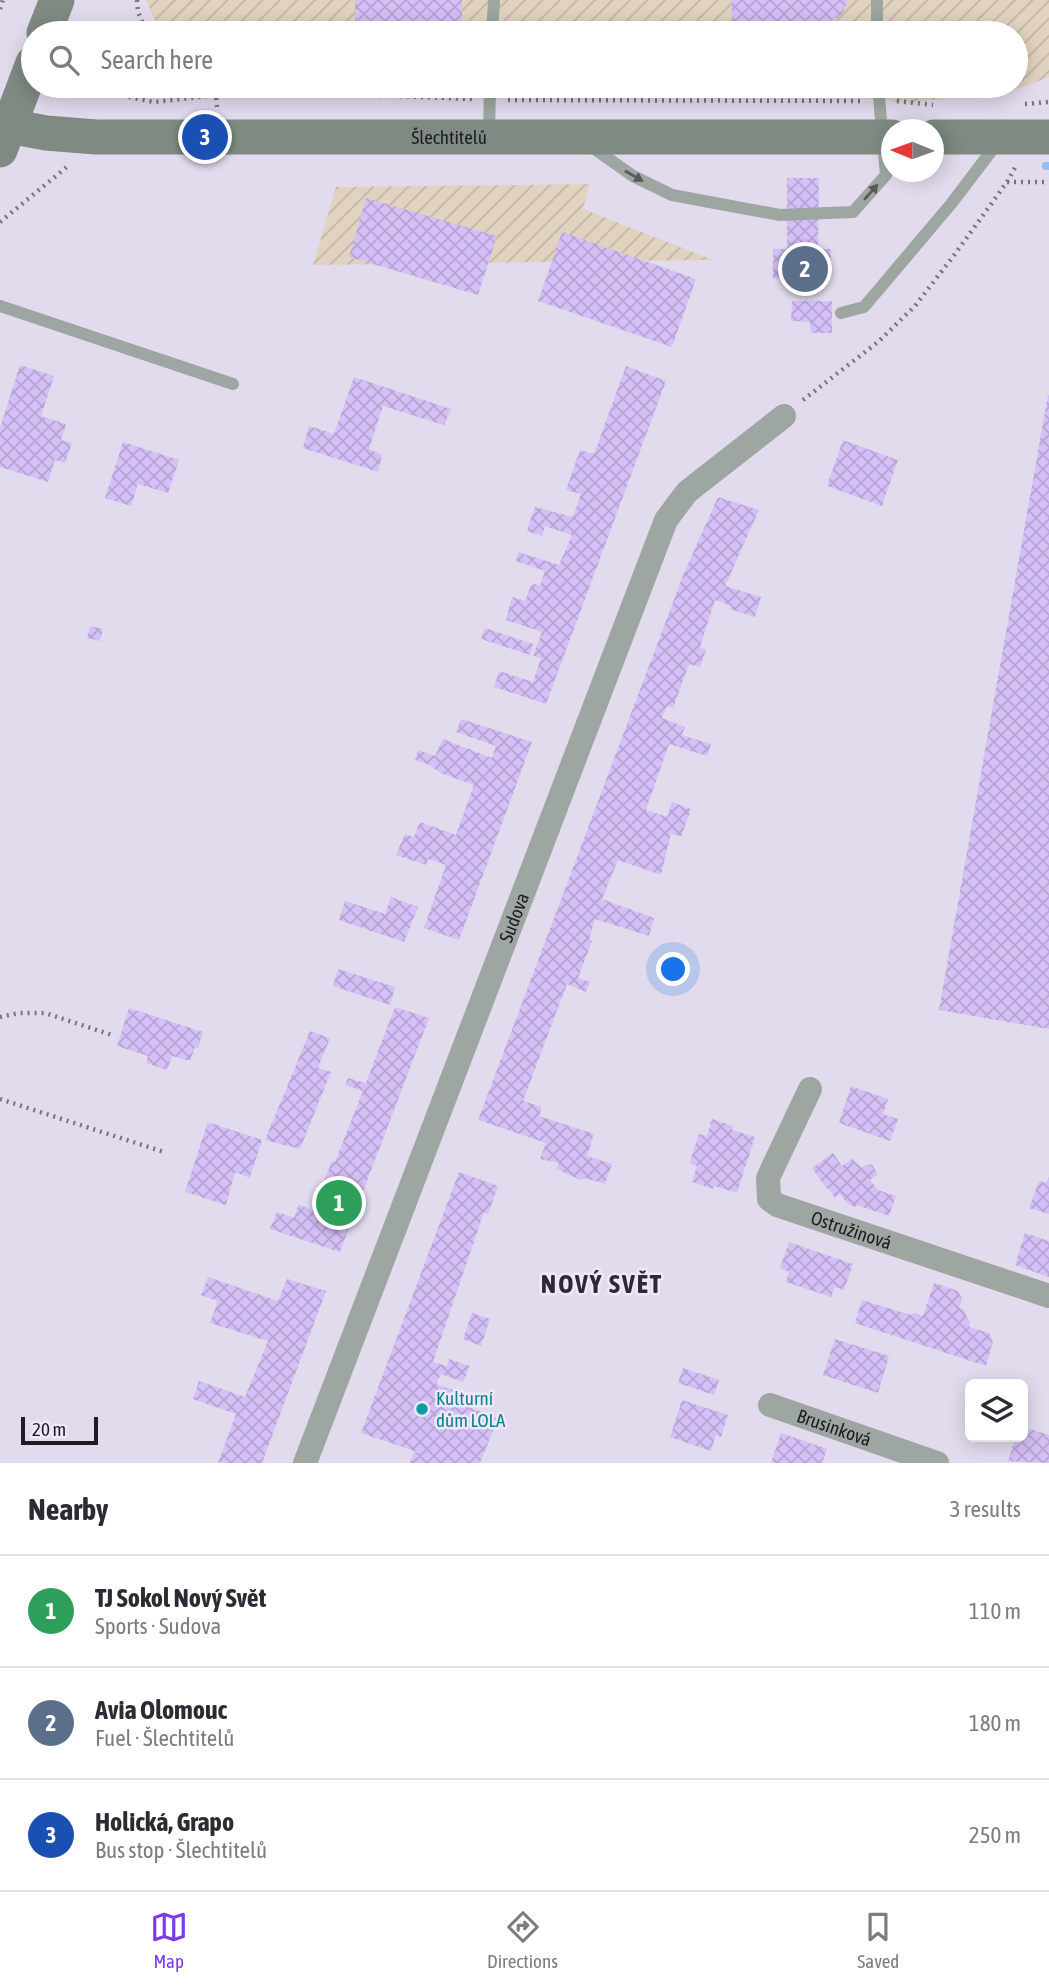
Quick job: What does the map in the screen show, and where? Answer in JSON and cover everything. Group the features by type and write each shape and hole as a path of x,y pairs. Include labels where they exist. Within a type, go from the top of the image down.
{"street":[{"path":"49,21 57,0"},
{"path":"2,143 21,94"},
{"path":"944,123 1025,129"},
{"name":"Šlechtitelů","path":"2,143 60,135 881,137"},
{"name":"Sudova","path":"305,1463 666,520 687,492 784,416"},
{"name":"Ostružinová","path":"810,1089 768,1178 769,1199 777,1205 1049,1296"},
{"name":"Brusinková","path":"770,1405 937,1463"}],"lane":[{"path":"493,21 494,0"},
{"path":"877,0 877,21"},
{"path":"879,98 882,119"},
{"path":"489,137 490,99"},
{"path":"841,313 864,307 951,204 1025,129"},
{"path":"578,137 633,176 673,195 780,215 853,212 881,181"},
{"path":"0,306 233,384"}],"path":[{"path":"0,9 4,0"},
{"path":"137,0 141,21"},
{"path":"134,98 154,102 189,98"},
{"path":"216,98 217,116"},
{"path":"459,98 718,102 904,101 931,119"},
{"path":"154,102 154,116"},
{"path":"784,416 898,323 931,288 1007,182 1025,129 1049,102"},
{"path":"0,222 68,165"},
{"path":"1007,182 1049,182"},
{"path":"0,1017 19,1013 45,1013 111,1035"},
{"path":"0,1099 164,1152"}],"shaded area":[{"path":"146,0 1049,0 1049,77 1028,85 1028,21 156,21"},
{"path":"861,98 947,98 908,103"},
{"path":"590,184 583,209 713,260 313,265 336,187"}],"building":[{"path":"355,0 462,0 462,21 355,21"},
{"path":"732,0 848,0 842,14 832,21 732,21"},
{"path":"787,178 819,178 818,249 831,249 831,278 773,278 773,249 787,249"},
{"path":"366,198 497,236 478,295 349,257"},
{"path":"562,232 696,279 672,347 538,301"},
{"path":"792,301 832,301 832,333 811,333 810,322 791,321"},
{"path":"20,365 54,376 41,416 66,424 61,440 72,443 65,463 55,460 48,482 0,467 0,428"},
{"path":"626,366 666,381 546,704 494,687 499,671 533,682 541,658 533,656 542,632 506,620 512,597 525,601 532,583 540,586 545,571 516,561 518,552 559,565 572,535 545,526 542,536 527,531 530,521 535,507 573,517 581,494 566,490 580,450 594,454"},
{"path":"354,377 451,409 444,425 383,406 369,449 382,455 378,472 303,448 309,426 334,434"},
{"path":"1049,395 1049,1029 939,1010"},
{"path":"843,440 898,460 882,506 827,486"},
{"path":"123,442 179,460 168,493 138,484 131,506 105,498"},
{"path":"718,497 759,510 725,586 761,597 755,617 730,609 731,606 715,600 700,647 706,650 700,667 689,664 673,708 667,706 662,718 685,727 682,735 711,744 707,756 669,744 646,810 667,817 672,802 691,809 681,837 671,833 661,875 618,860 602,899 654,918 649,936 595,919 589,940 592,941 578,978 590,982 586,992 567,984 523,1101 542,1107 539,1116 594,1134 587,1156 612,1164 605,1184 585,1178 581,1180 556,1169 559,1163 540,1159 546,1143 478,1120 684,573"},
{"path":"90,626 103,629 100,641 87,638"},
{"path":"485,628 533,644 530,655 481,639"},
{"path":"461,719 532,742 459,940 424,928 446,865 428,859 426,865 396,855 405,834 414,837 420,822 456,835 474,785 440,773 430,765 415,760 418,750 435,756 443,739 492,758 496,746 456,732"},
{"path":"391,897 418,907 404,942 339,920 345,901 385,914"},
{"path":"338,969 395,987 390,1005 333,986"},
{"path":"395,1007 429,1018 340,1252 270,1229 277,1212 294,1218 299,1204 312,1211 363,1091 345,1085 348,1078 366,1083"},
{"path":"129,1008 203,1032 190,1061 172,1056 167,1070 146,1063 148,1056 117,1046"},
{"path":"310,1031 330,1038 318,1068 331,1072 300,1149 265,1140"},
{"path":"851,1086 888,1099 883,1114 898,1119 890,1141 839,1123"},
{"path":"712,1119 733,1126 732,1130 755,1137 737,1193 692,1182 697,1166 690,1163 694,1148 699,1134 707,1136"},
{"path":"207,1124 262,1140 250,1178 235,1172 226,1205 185,1192"},
{"path":"833,1153 842,1166 852,1159 862,1168 868,1164 872,1165 878,1174 870,1180 878,1190 896,1196 889,1216 848,1204 840,1194 835,1198 827,1189 812,1168"},
{"path":"459,1172 498,1186 488,1214 484,1212 433,1362 447,1366 449,1359 470,1366 463,1382 441,1374 436,1384 453,1390 450,1400 498,1418 480,1463 410,1463 414,1452 423,1454 361,1433"},
{"path":"1049,1177 1049,1214 1029,1208 1039,1181 1046,1183"},
{"path":"1025,1233 1049,1241 1049,1277 1015,1265"},
{"path":"789,1242 853,1264 844,1290 835,1287 831,1297 786,1282 789,1272 780,1268"},
{"path":"208,1277 278,1301 287,1279 326,1291 262,1463 218,1463 236,1414 193,1399 199,1381 245,1397 268,1341 210,1323 218,1301 201,1295"},
{"path":"934,1283 958,1291 962,1299 959,1308 963,1309 970,1323 969,1327 989,1333 993,1341 986,1366 855,1323 862,1300 923,1316"},
{"path":"472,1313 490,1319 481,1346 463,1339"},
{"path":"835,1339 889,1356 878,1393 823,1375"},
{"path":"683,1368 719,1380 714,1395 678,1383"},
{"path":"682,1400 728,1415 721,1437 716,1435 711,1451 670,1437"},
{"path":"1028,1429 1049,1435 1049,1463 1008,1461 1014,1442 1028,1442"},
{"path":"781,1433 827,1449 822,1463 771,1463"}],"place":[{"name":"Holická, Grapo","path":"205,137"},
{"name":"Avia Olomouc","path":"805,269"},
{"name":"TJ Sokol Nový Svět","path":"339,1203"},
{"name":"Kulturní dům LOLA","path":"422,1409"}],"district":[{"name":"NOVÝ SVĚT","path":"602,1284"}]}
